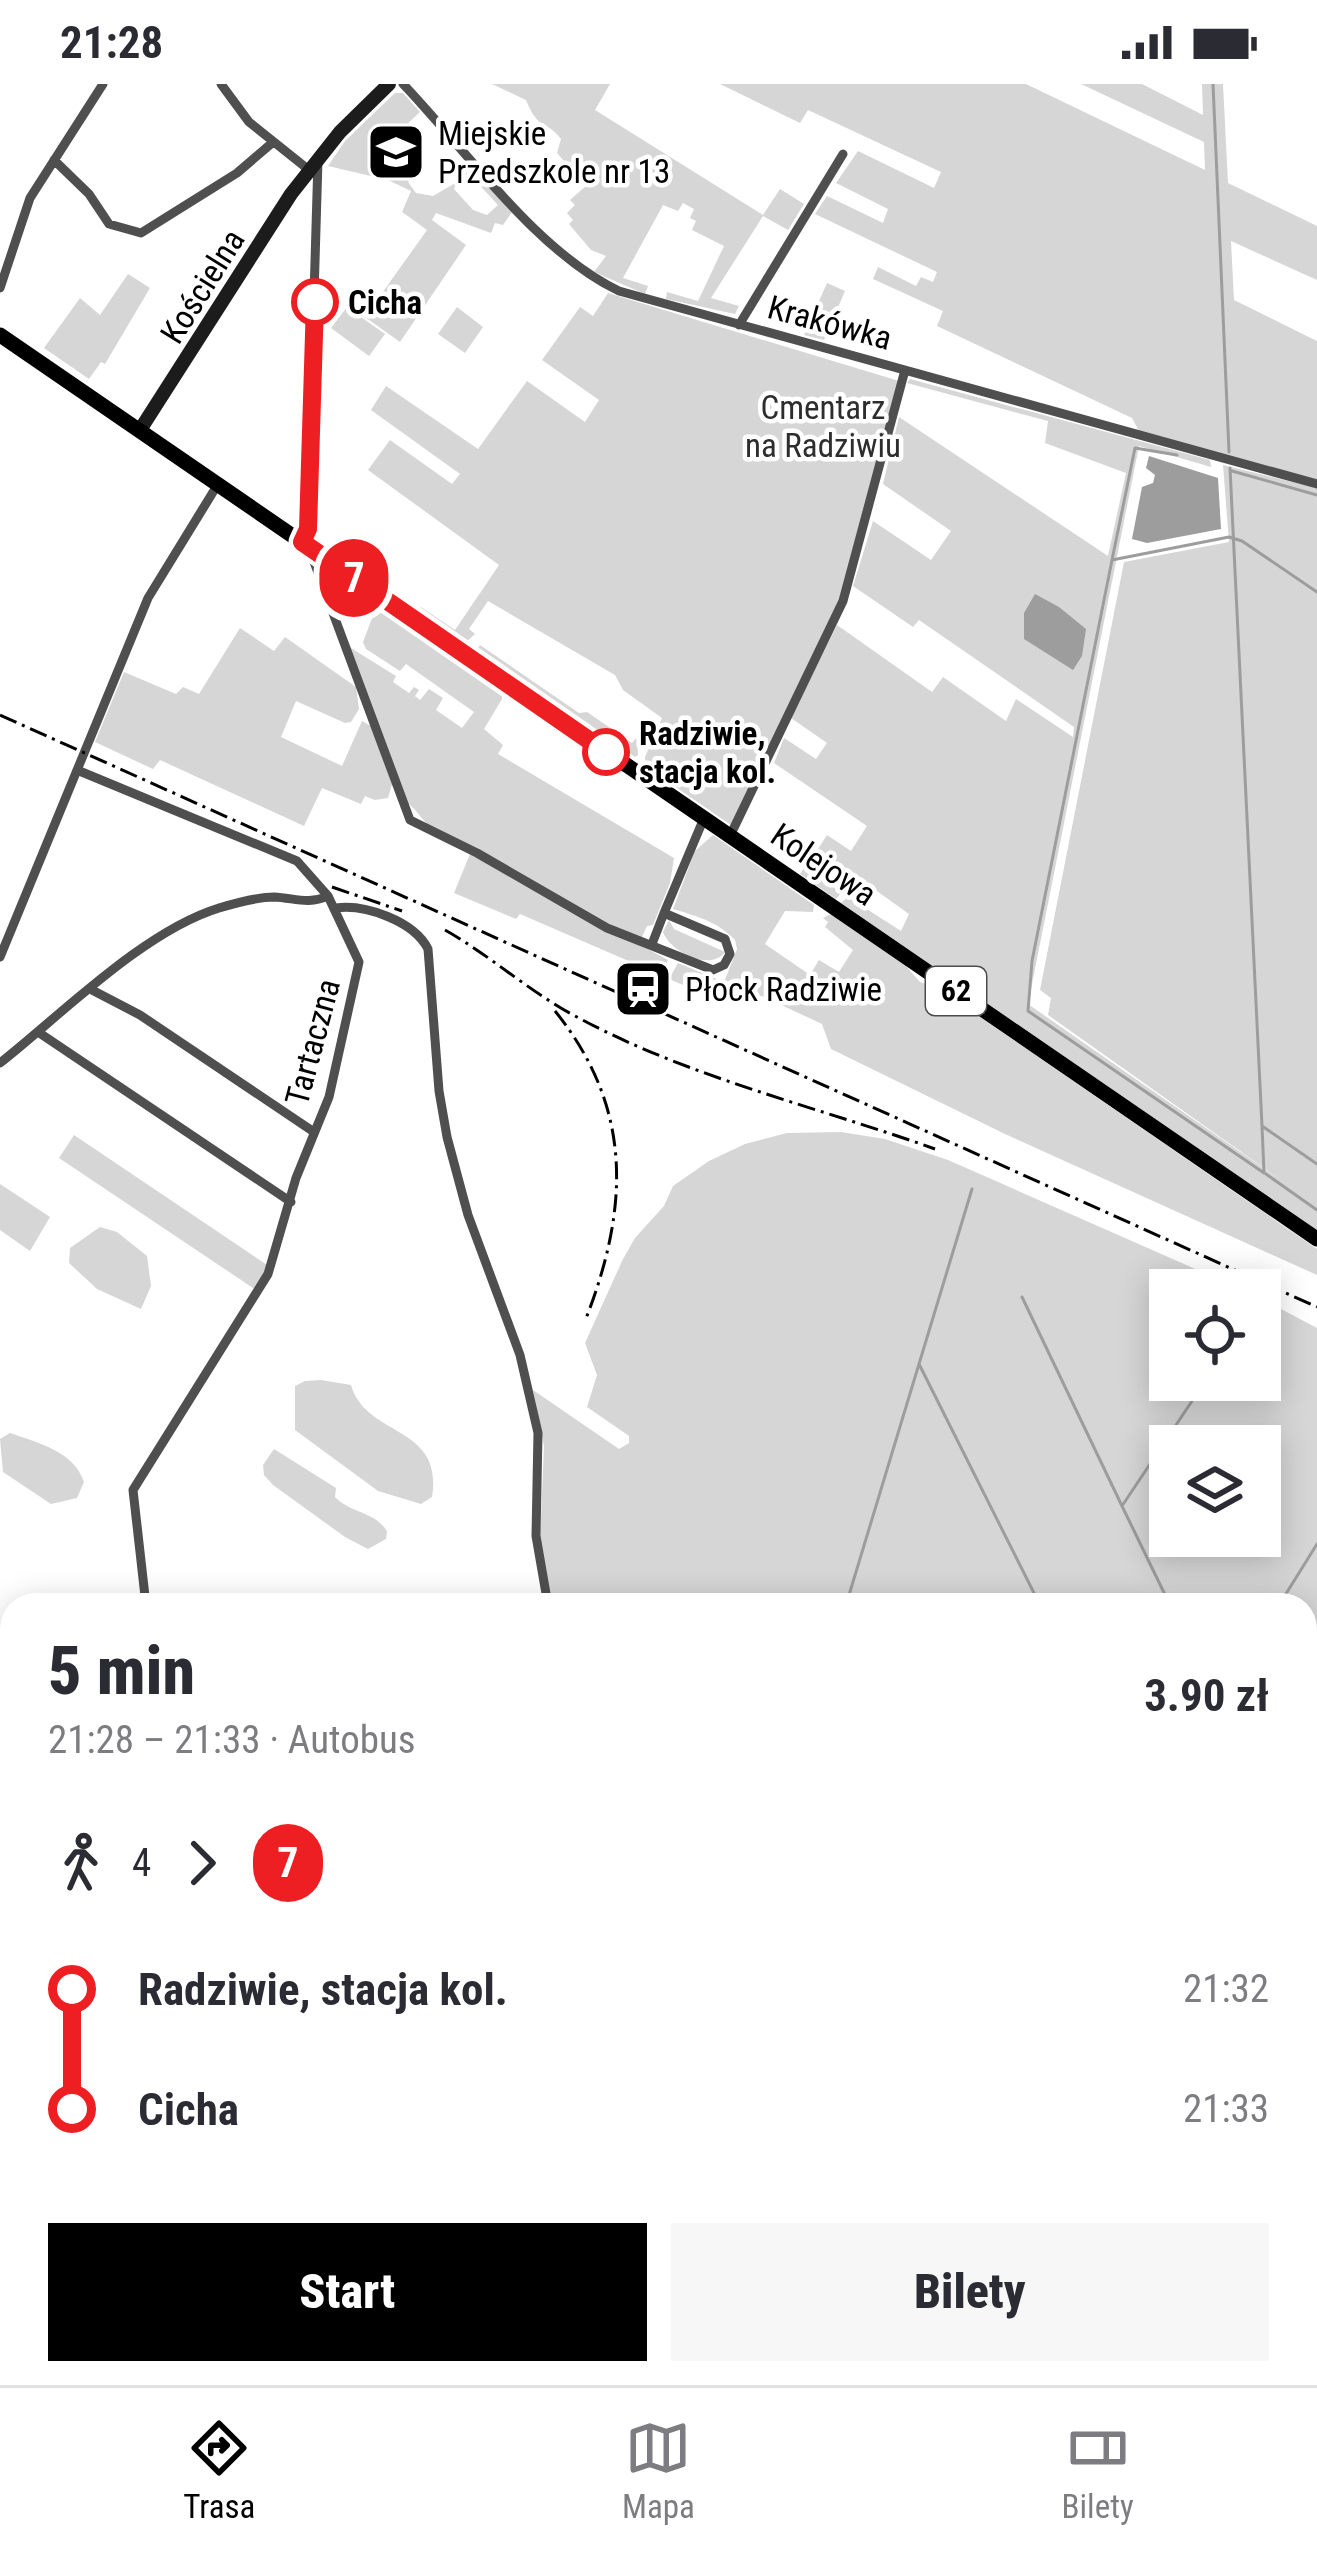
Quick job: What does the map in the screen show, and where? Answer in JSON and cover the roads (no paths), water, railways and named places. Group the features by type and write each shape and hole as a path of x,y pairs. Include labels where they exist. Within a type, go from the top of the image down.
{"main road":[{"name":"Kościelna","path":"140,430 309,170 389,84"},
{"name":"Kolejowa","path":"0,335 1317,1239"}],"street":[{"path":"0,288 30,198 103,84"},
{"path":"221,84 249,122 309,170 319,190 308,547 404,809 410,820 607,928 713,970 724,965 730,953 721,936 664,913"},
{"name":"Krakówka","path":"403,84 540,233 574,264 629,294 1317,484"},
{"path":"54,160 82,186 114,228 141,233 227,180 272,143"},
{"path":"739,325 843,154"},
{"path":"309,170 319,190"},
{"path":"730,836 843,601 905,370"},
{"path":"0,957 148,598 218,484"},
{"name":"Tartaczna","path":"77,770 287,856 306,869 336,908 357,953 359,969 332,1084 259,1292 133,1490 145,1593"},
{"path":"652,944 704,818"},
{"path":"0,1063 156,939 203,914 268,898 314,902 328,896"},
{"path":"336,908 347,906 383,916 415,932 426,944 447,1137 468,1215 520,1355 538,1433 536,1536 546,1593"},
{"path":"92,990 140,1015 314,1132"},
{"path":"38,1032 291,1202"}],"waterway":[{"path":"1213,84 1229,452"},
{"path":"1177,455 1135,448 1112,560 1229,537 1317,592"},
{"path":"1230,468 1262,1126 1317,1164"},
{"path":"1232,471 1317,495"},
{"path":"1112,560 1032,961 1028,1011 1264,1173 1262,1126"},
{"path":"1266,1174 1317,1210"},
{"path":"850,1593 972,1189"},
{"path":"1022,1297 1122,1506"},
{"path":"919,1364 1034,1593"},
{"path":"1164,1593 1122,1506 1192,1401"},
{"path":"1286,1593 1317,1544"}],"railway":[{"path":"0,715 1317,1307"},
{"path":"332,887 402,911"},
{"path":"445,930 560,1007 620,1038 708,1074 935,1149"},
{"path":"555,1011 599,1085 616,1161 610,1239 585,1321"}],"place":[{"name":"Miejskie Przedszkole nr 13","path":"396,152"},
{"name":"Cicha","path":"315,302"},
{"name":"Radziwie, stacja kol.","path":"606,752"},
{"name":"Płock Radziwie","path":"643,989"}],"park label":[{"name":"Cmentarz na Radziwiu","path":"823,426"}]}
